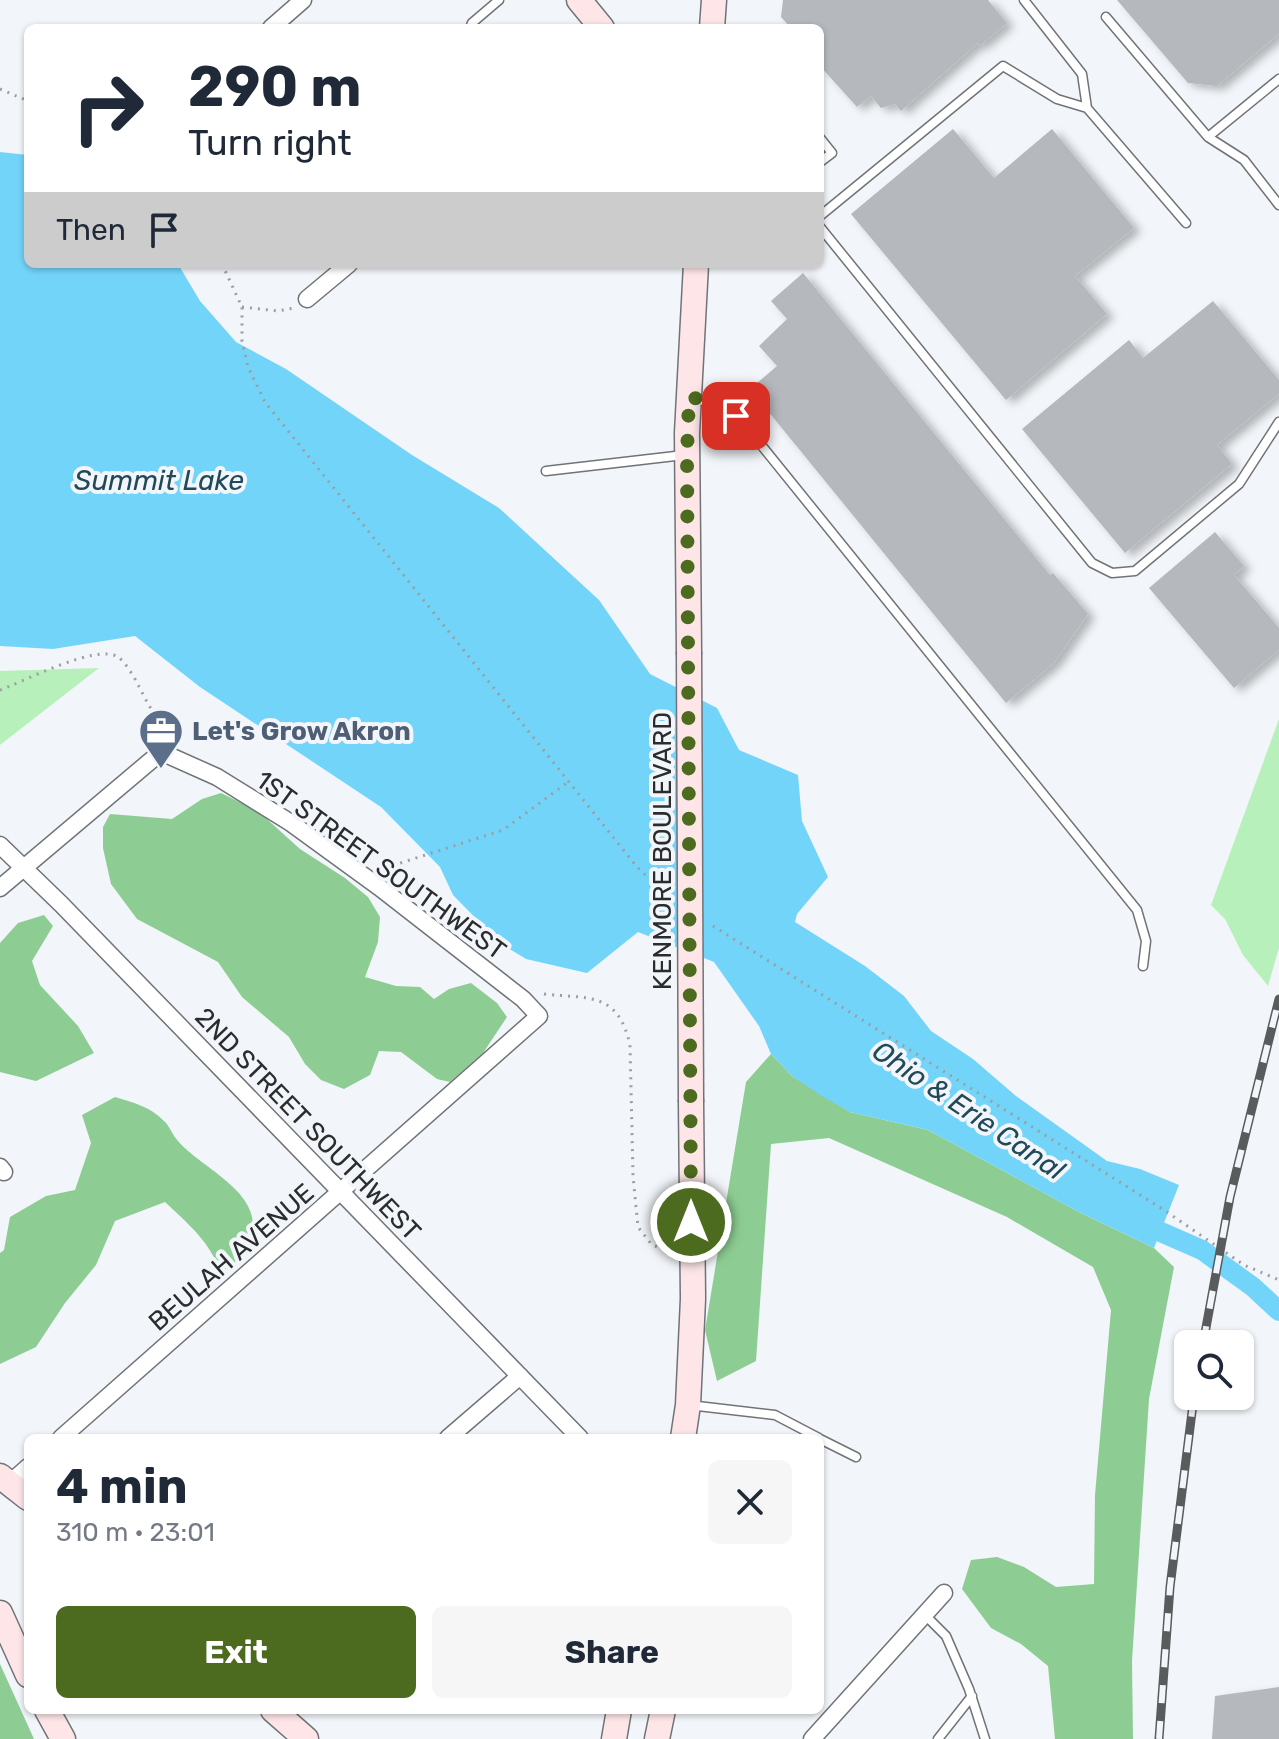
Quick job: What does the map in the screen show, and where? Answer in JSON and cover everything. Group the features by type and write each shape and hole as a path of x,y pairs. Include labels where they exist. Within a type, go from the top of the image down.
{"main road":[{"path":"579,0 599,24"},
{"path":"712,24 714,0"},
{"name":"KENMORE BOULEVARD","path":"684,1434 688,1405 692,1257 687,455 696,268"},
{"path":"0,1613 24,1666"},
{"path":"38,1714 47,1739"},
{"path":"49,1714 63,1739"},
{"path":"278,1714 306,1739"},
{"path":"614,1739 618,1714"},
{"path":"657,1739 662,1714"}],"street":[{"path":"276,24 303,0"},
{"path":"307,299 344,268"},
{"name":"1ST STREET SOUTHWEST","path":"23,868 161,752 217,777 291,823 523,999 539,1016"},
{"name":"2ND STREET SOUTHWEST","path":"0,845 576,1434"},
{"path":"0,888 23,868"},
{"name":"BEULAH AVENUE","path":"66,1434 539,1016"},
{"path":"453,1434 520,1376"},
{"path":"812,1739 944,1593"}],"lane":[{"path":"472,24 499,0"},
{"path":"1024,0 1082,74 1087,108 1186,223"},
{"path":"1106,17 1208,137 1244,160 1279,205"},
{"path":"824,213 1003,66 1057,99 1087,108"},
{"path":"1208,137 1279,79"},
{"path":"824,143 832,153 824,159"},
{"path":"824,232 1092,563 1112,573 1135,571 1239,484 1279,422"},
{"path":"689,397 709,401 736,416 749,430 1081,837 1137,910 1146,941 1143,966"},
{"path":"546,471 687,455"},
{"path":"688,1405 775,1415 811,1434"},
{"path":"824,1441 856,1457"},
{"path":"925,1615 946,1636 972,1696 985,1739"},
{"path":"938,1739 972,1696"}],"path":[{"path":"0,89 24,99"},
{"path":"224,268 242,307 241,326"},
{"path":"242,307 278,311 294,308 307,299"},
{"path":"0,690 79,658 108,654 117,656 131,672 155,717"},
{"path":"378,870 503,830 568,782"},
{"path":"542,993 596,998 607,1004 624,1027 630,1045 633,1176 638,1227 652,1245 692,1257"}],"green space":[{"path":"99,668 0,745 0,671"},
{"path":"1279,719 1279,948 1268,986 1243,955 1225,919 1211,905"},
{"path":"221,793 258,811 300,849 368,897 380,917 378,942 365,977 396,986 420,987 434,999 449,989 471,983 497,1003 507,1017 483,1053 450,1082 437,1079 401,1052 379,1051 370,1075 344,1089 321,1080 305,1064 289,1037 242,997 218,962 137,919 111,884 103,848 103,827 110,814 172,819 202,799"},
{"path":"44,915 53,926 32,961 40,985 78,1026 94,1053 36,1081 0,1072 0,943 18,923"},
{"path":"771,1054 792,1076 850,1112 928,1130 1081,1213 1154,1248 1174,1267 1149,1399 1132,1661 1133,1739 1055,1739 1048,1666 1021,1644 991,1628 962,1589 971,1560 997,1557 1024,1567 1056,1587 1094,1584 1095,1495 1111,1310 1093,1267 1007,1217 829,1138 771,1144 756,1361 717,1381 705,1330 746,1082"},
{"path":"115,1097 159,1116 189,1152 240,1194 249,1207 253,1222 250,1244 230,1267 220,1273 205,1243 165,1202 115,1221 96,1265 65,1303 36,1347 0,1364 0,1253 4,1250 10,1217 46,1196 75,1190 91,1143 82,1115"},
{"path":"0,1664 34,1739 0,1739"}],"water":[{"name":"Summit Lake","path":"0,152 24,155 24,268 180,268 200,301 236,342 286,369 412,455 499,508 599,600 650,674 717,708 739,750 798,775 802,821 828,877 797,914 795,922 865,966 904,996 931,1031 973,1059 1016,1096 1107,1161 1140,1169 1179,1185 1154,1248 1081,1213 928,1130 850,1112 822,1096 792,1076 771,1054 759,1026 714,962 638,932 587,973 526,959 500,943 453,895 440,867 381,807 200,687 135,636 53,649 0,646"}],"building":[{"path":"783,0 988,0 1007,23 980,46 978,43 901,111 895,104 881,108 871,96 857,107 824,70 824,24 787,24 781,17"},
{"path":"1117,0 1279,0 1279,34 1217,86 1188,83"},
{"path":"953,129 994,178 1052,129 1134,228 1075,276 1107,314 1006,400 851,214"},
{"path":"803,273 1050,575 1053,573 1088,614 1054,663 1006,703 750,389 777,366 759,346 787,319 771,301"},
{"path":"1213,301 1279,380 1279,394 1217,445 1232,464 1125,553 1022,429 1129,340 1143,358"},
{"path":"1215,532 1244,566 1234,575 1279,628 1279,650 1234,688 1149,588"},
{"path":"1279,1687 1279,1739 1212,1739 1215,1696"}],"waterway":[{"name":"Ohio & Erie Canal","path":"1138,1222 1202,1250 1253,1287 1279,1311"}],"railway":[{"path":"1206,1330 1230,1197 1279,999"},
{"path":"1159,1739 1170,1587 1192,1410"}],"place":[{"name":"Let's Grow Akron","path":"161,770"}],"route":[{"path":"691,1222 689,397 709,401 736,416"}]}
